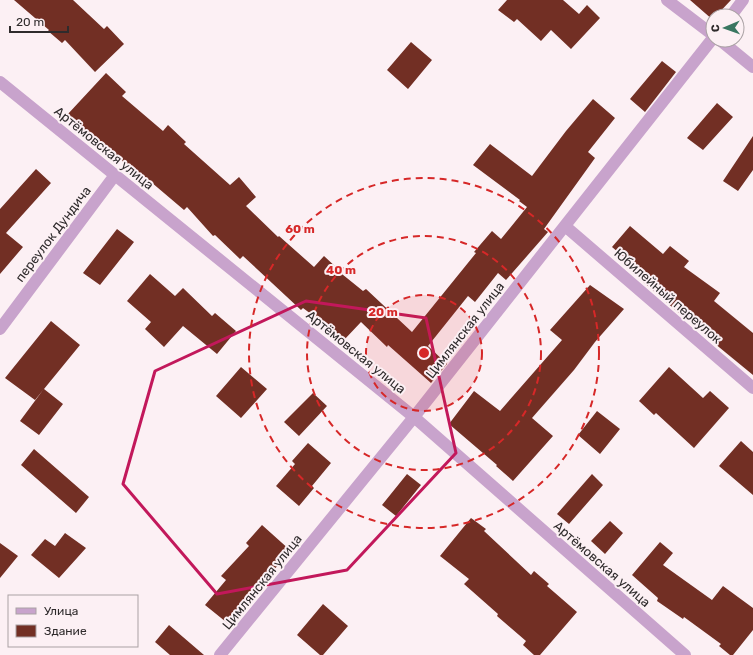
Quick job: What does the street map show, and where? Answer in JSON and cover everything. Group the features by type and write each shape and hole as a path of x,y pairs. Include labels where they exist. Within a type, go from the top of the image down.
{"street":[{"path":"667,0 705,29"},
{"name":"Цимлянская улица","path":"220,655 414,417 705,48"},
{"path":"730,48 753,67"},
{"name":"Артёмовская улица","path":"0,82 414,417 685,655"},
{"name":"переулок Дундича","path":"0,329 115,175"},
{"name":"Юбилейный переулок","path":"565,226 753,388"}],"highlighted area":[{"path":"306,301 426,318 456,453 347,570 217,594 123,484 155,371"}],"building":[{"path":"14,0 73,0 104,29 107,26 124,44 95,72 65,40 62,43"},
{"path":"507,0 563,0 579,14 587,5 600,18 571,49 551,30 541,41 517,19 514,22 498,10"},
{"path":"690,0 731,0 724,8 705,8 705,13"},
{"path":"411,42 432,60 408,89 387,70"},
{"path":"662,61 676,72 645,112 630,99"},
{"path":"106,73 126,92 122,96 163,131 168,125 186,142 184,144 230,185 239,177 256,197 246,206 278,237 279,236 314,267 324,256 338,269 337,270 363,291 366,289 412,332 492,231 501,239 527,207 519,201 520,200 473,165 490,144 532,176 566,131 593,99 615,118 588,152 595,158 544,229 548,232 506,280 498,273 475,302 468,296 428,346 447,364 431,383 388,345 387,347 361,322 344,340 324,322 323,323 303,308 301,310 243,256 240,259 215,235 213,236 187,207 184,210 151,182 148,184 113,153 111,155 67,115"},
{"path":"717,103 733,117 703,150 687,138"},
{"path":"753,136 753,170 738,191 723,181"},
{"path":"36,169 51,183 6,233 23,247 0,274 0,209"},
{"path":"630,226 663,254 670,246 689,261 684,267 720,293 714,301 753,333 753,375 714,343 717,340 680,314 641,280 645,275 612,247"},
{"path":"117,229 134,242 100,285 83,273"},
{"path":"150,274 175,296 183,288 212,316 215,313 236,331 217,354 183,326 164,347 145,329 151,322 127,301"},
{"path":"590,285 624,309 532,418 553,436 513,481 496,466 497,465 449,424 474,391 500,411 562,340 550,330"},
{"path":"51,321 80,345 44,389 63,404 39,435 20,421 43,390 35,400 5,378"},
{"path":"241,367 267,389 241,418 216,396"},
{"path":"669,367 703,398 710,391 729,408 694,448 656,413 654,415 639,401"},
{"path":"313,393 327,406 299,436 284,422"},
{"path":"597,411 620,429 600,454 578,435"},
{"path":"741,441 753,452 753,495 719,466"},
{"path":"308,443 331,463 312,486 314,488 299,506 276,486 295,464 292,461"},
{"path":"34,449 89,497 76,513 21,465"},
{"path":"407,474 421,485 396,516 382,505"},
{"path":"592,474 603,485 569,524 557,514"},
{"path":"471,518 486,529 484,531 531,575 534,571 549,584 547,586 577,612 540,655 534,655 523,645 526,641 497,616 498,614 464,584 469,579 440,556"},
{"path":"610,521 623,533 605,554 591,541"},
{"path":"262,525 291,551 261,584 264,587 231,626 205,605 226,580 221,576 249,546 246,543"},
{"path":"65,533 86,548 59,578 31,555 45,539 55,546"},
{"path":"660,542 673,553 663,565 712,600 723,586 753,608 753,630 733,655 730,655 719,646 721,644 684,617 683,619 657,601 658,598 632,575"},
{"path":"0,543 18,556 0,578"},
{"path":"323,604 348,626 323,655 320,655 297,635"},
{"path":"169,625 204,655 170,655 155,642"}]}
